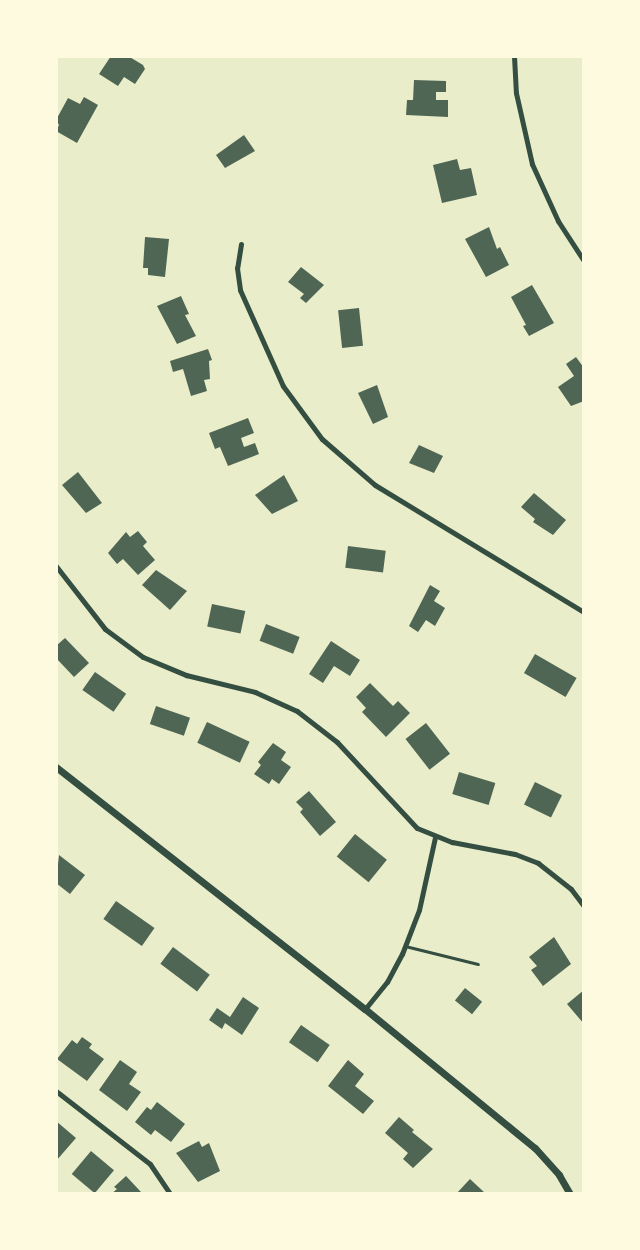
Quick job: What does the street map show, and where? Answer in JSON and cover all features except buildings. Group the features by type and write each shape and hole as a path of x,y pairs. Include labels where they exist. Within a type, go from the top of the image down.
{"street":[{"path":"514,56 516,93 532,164 558,221 584,261"},
{"path":"241,244 237,268 240,290 283,386 322,439 375,485 584,612"},
{"path":"56,566 90,613 121,643 165,668 255,692 297,711 337,742 404,817 435,837 515,854 538,863 563,882 584,906"},
{"path":"56,767 365,1009 535,1148 559,1175 570,1194"},
{"path":"365,1009 387,982 405,946 419,910 435,837"},
{"path":"56,1091 150,1164 170,1194"}],"lane":[{"path":"405,946 478,964"}]}
